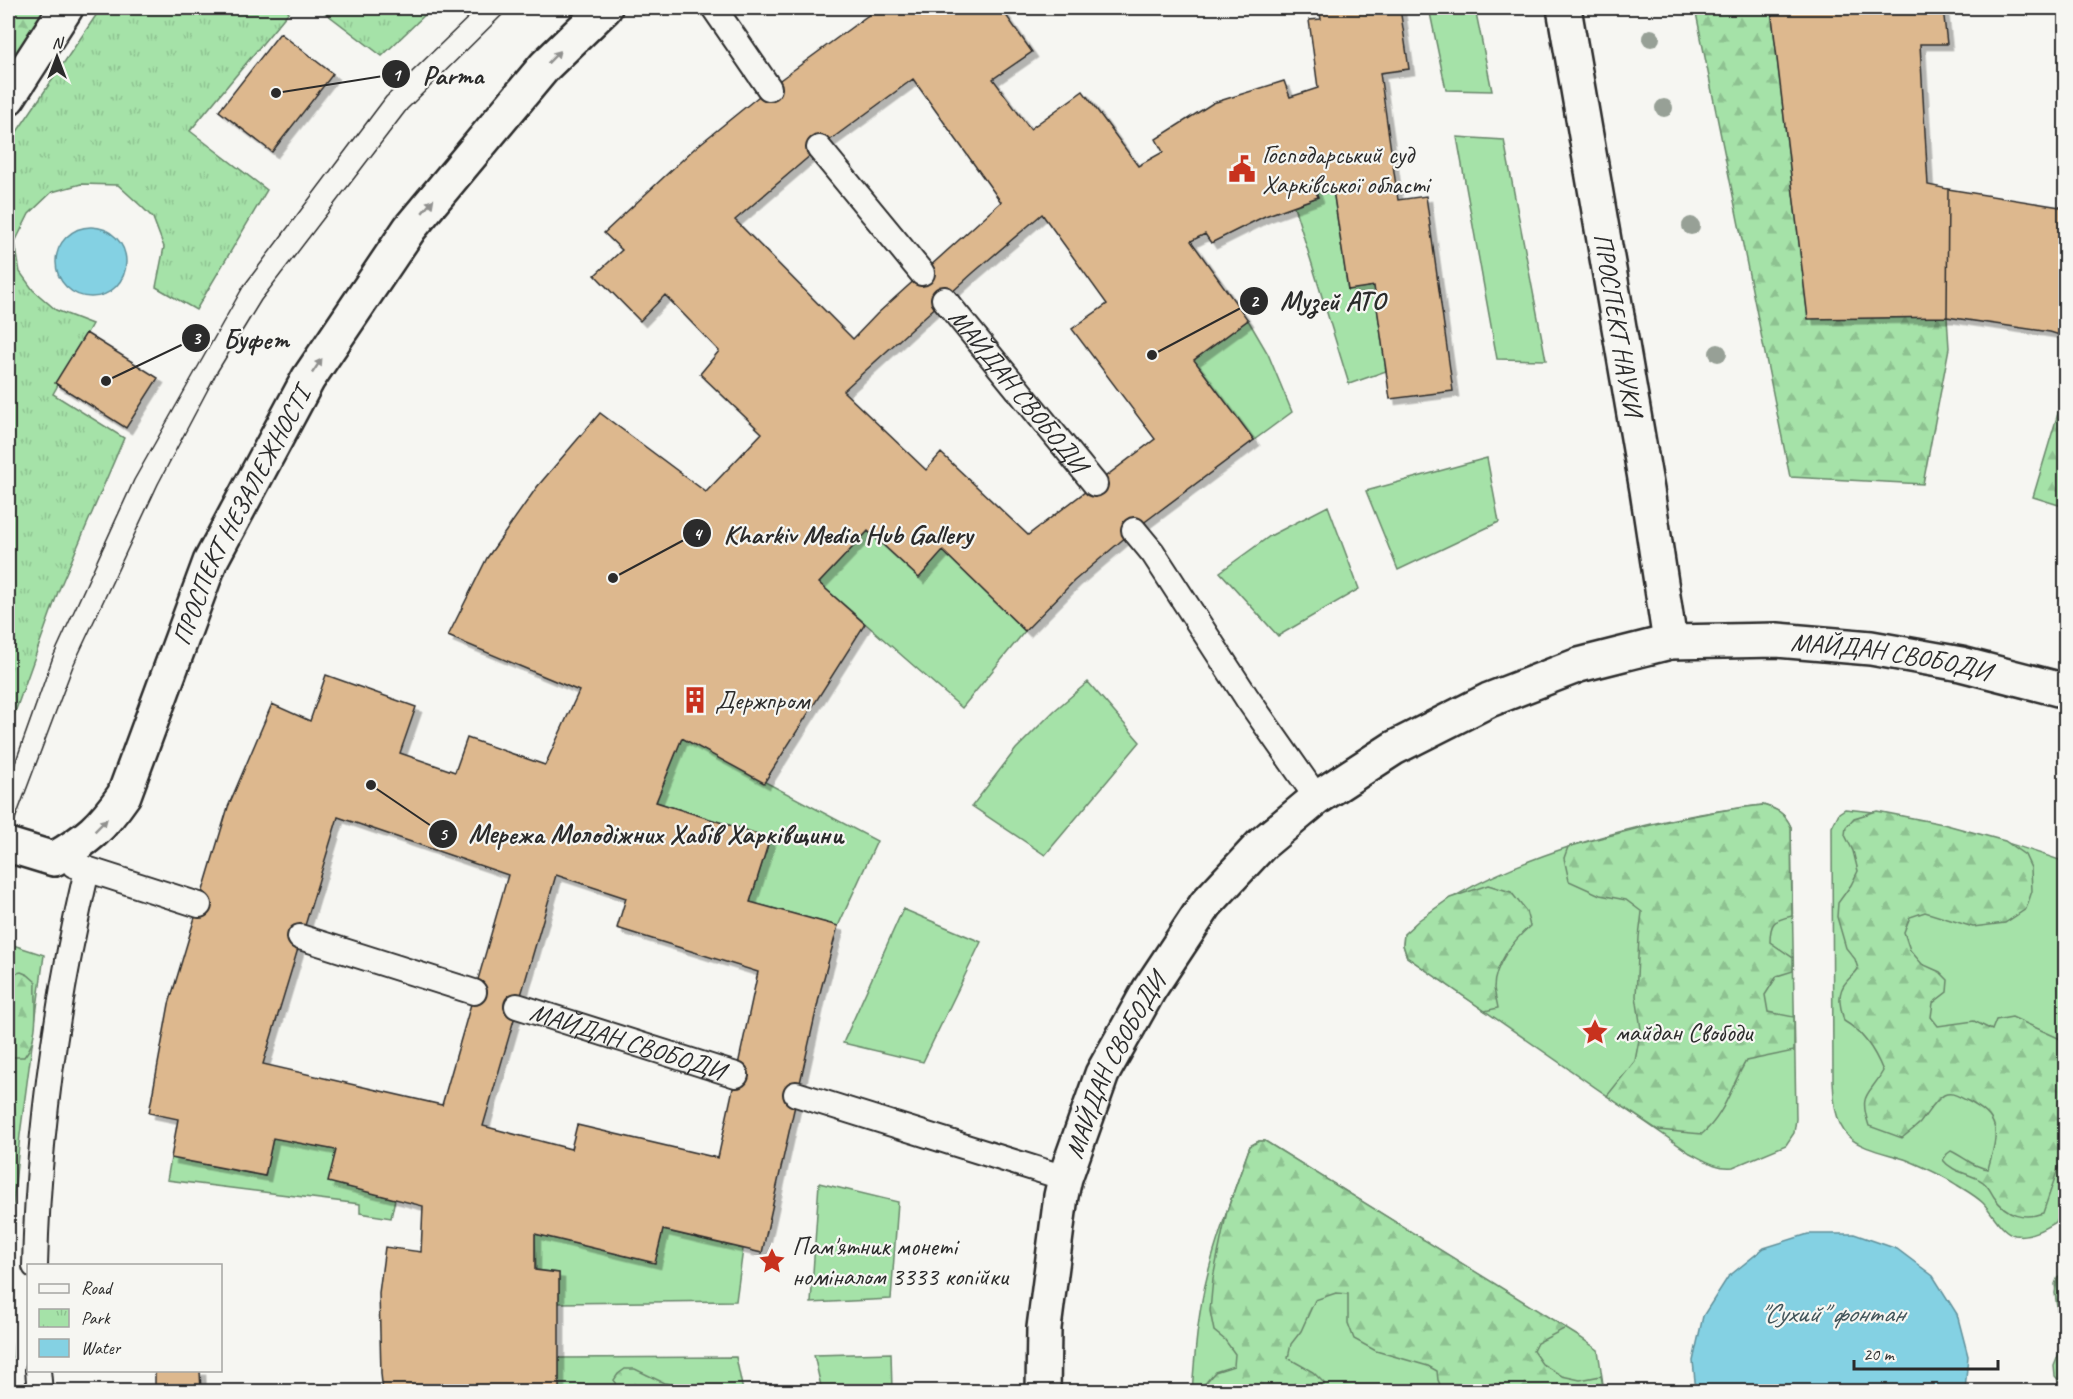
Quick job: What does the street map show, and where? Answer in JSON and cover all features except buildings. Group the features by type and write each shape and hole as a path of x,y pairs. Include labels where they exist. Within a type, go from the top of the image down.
{"main road":[{"path":"8,98 66,8"},
{"name":"ПРОСПЕКТ НЕЗАЛЕЖНОСТІ","path":"54,860 86,839 107,819 124,795 210,562 308,379 410,228 545,66 605,8"},
{"name":"ПРОСПЕКТ НАУКИ","path":"1564,8 1647,490 1670,642"},
{"name":"МАЙДАН СВОБОДИ","path":"1043,1392 1044,1328 1054,1243 1065,1178 1102,1074 1149,990 1206,904 1262,844 1317,798 1394,748 1490,700 1579,665 1670,642 1777,640 1871,648 1962,664 2066,691"},
{"path":"8,845 54,860"}],"lane":[{"path":"714,8 770,88"},
{"path":"819,148 922,273"},
{"name":"МАЙДАН СВОБОДИ","path":"944,299 1095,484"},
{"path":"1134,530 1153,553 1247,698 1317,798"},
{"path":"54,860 199,905"},
{"path":"35,1264 42,1147 53,1049 73,930 87,870"},
{"path":"300,937 474,992"},
{"name":"МАЙДАН СВОБОДИ","path":"517,1006 736,1075"},
{"name":"МАЙДАН СВОБОДИ","path":"796,1094 1065,1178"},
{"path":"38,1372 40,1392"}],"green space":[{"path":"8,8 54,8 8,71"},
{"path":"101,8 292,8 190,131 267,190 196,310 156,287 164,247 153,218 118,185 81,184 52,192 29,214 15,242 20,272 33,290 56,310 92,324 53,394 124,438 58,592 8,732 8,145"},
{"path":"319,8 432,8 382,56"},
{"path":"1429,8 1475,8 1492,91 1446,90"},
{"path":"1695,8 1771,8 1808,318 1947,317 1949,348 1923,484 1790,477"},
{"path":"1457,137 1504,140 1546,360 1497,359"},
{"path":"1332,183 1348,290 1374,286 1386,371 1349,384 1294,206 1318,197 1315,189"},
{"path":"1248,320 1268,354 1292,412 1254,440 1194,360"},
{"path":"2065,390 2066,507 2033,497"},
{"path":"1487,458 1499,522 1398,570 1366,491"},
{"path":"1328,506 1359,589 1278,636 1220,572 1270,536"},
{"path":"868,531 919,578 943,551 1025,631 962,708 819,583"},
{"path":"1088,682 1140,742 1045,855 972,806 1016,749 1054,711"},
{"path":"682,738 877,841 838,926 750,902 770,838 656,802"},
{"path":"1763,805 1780,812 1791,827 1796,1119 1794,1133 1786,1145 1733,1167 1722,1167 1706,1161 1690,1153 1407,957 1403,945 1404,934 1437,907 1478,884 1524,863 1623,831 1673,819"},
{"path":"1763,805 1780,812 1791,827 1792,916 1774,923 1770,942 1793,958 1793,971 1777,976 1765,995 1768,1012 1794,1017 1794,1051 1746,1061 1722,1109 1702,1134 1658,1130 1607,1096 1635,1061 1641,1029 1636,996 1642,912 1626,900 1600,895 1569,881 1564,858 1568,847 1665,822"},
{"path":"1845,809 1901,816 1956,828 2065,862 2065,1216 2042,1230 2022,1235 2010,1233 2001,1226 1983,1203 1970,1193 1920,1165 1853,1141 1840,1124 1833,1080 1832,827 1839,813"},
{"path":"1877,811 1943,824 2005,841 2025,855 2031,868 2032,891 2026,909 2005,923 1973,927 1925,912 1910,917 1904,932 1910,950 1922,964 1940,972 1948,980 1947,992 1933,1003 1931,1017 1938,1026 1974,1021 1992,1030 1996,1020 2012,1017 2065,1041 2065,1148 2043,1213 2022,1216 2010,1212 1999,1203 1983,1182 1955,1170 1943,1160 1951,1151 1988,1169 1994,1145 1995,1128 1992,1120 1986,1114 1966,1100 1953,1094 1944,1095 1920,1123 1902,1138 1869,1126 1865,1101 1883,1071 1868,1043 1844,1021 1840,1005 1841,990 1858,969 1855,959 1846,948 1837,917 1838,903 1858,871 1853,851 1845,835 1846,827 1854,818"},
{"path":"1488,885 1511,892 1526,911 1530,926 1512,946 1497,971 1494,988 1498,1008 1485,1011 1407,957 1403,945 1404,934 1450,898"},
{"path":"903,909 981,942 923,1062 843,1043"},
{"path":"13,945 44,955 20,1135 11,1224 10,1338 14,1391 8,1392 8,965"},
{"path":"21,972 36,982 35,1031 24,1057 9,1057 8,983 13,974"},
{"path":"273,1138 336,1150 329,1182 395,1199 391,1218 360,1213 360,1204 167,1180 171,1158 265,1176"},
{"path":"1259,1141 1265,1141 1598,1350 1604,1391 1192,1392 1199,1317 1208,1273 1250,1146"},
{"path":"1259,1141 1265,1141 1566,1328 1537,1343 1533,1351 1542,1364 1562,1376 1580,1380 1601,1376 1604,1391 1443,1391 1437,1371 1428,1366 1376,1351 1354,1339 1348,1323 1348,1294 1336,1293 1315,1300 1301,1331 1291,1344 1288,1358 1313,1372 1324,1383 1323,1391 1204,1391 1203,1386 1215,1372 1234,1366 1235,1354 1225,1340 1214,1331 1210,1311 1213,1278 1227,1211 1250,1146"},
{"path":"819,1183 898,1202 891,1299 811,1303"},
{"path":"663,1230 743,1249 736,1301 559,1303 559,1273 536,1270 535,1234 655,1262"},
{"path":"2065,1272 2065,1388 2055,1376 2054,1366 2060,1351 2055,1284 2058,1277"},
{"path":"2065,1272 2065,1355 2060,1351 2060,1329 2055,1293 2058,1277"},
{"path":"891,1353 892,1391 822,1391 814,1355"},
{"path":"736,1357 743,1391 559,1391 559,1358"},
{"path":"625,1369 635,1369 664,1383 686,1387 689,1391 618,1391 614,1380"}],"water":[{"path":"98,227 111,233 120,242 124,248 126,262 124,276 116,287 105,295 84,297 66,287 58,276 56,255 66,237 77,229"},
{"name":"\"Сухий\" фонтан","path":"1808,1234 1854,1234 1897,1249 1933,1276 1957,1314 1968,1356 1965,1391 1696,1391 1693,1361 1703,1316 1728,1277 1764,1248"}],"tram line":[{"path":"8,783 53,657 134,480 243,287 386,97 478,8"},
{"path":"8,838 73,666 158,484 217,372 261,300 407,109 509,8"}],"place":[{"name":"Parma","path":"276,93"},
{"name":"Господарський суд Харківської області","path":"1242,169"},
{"name":"Музей АТО","path":"1152,355"},
{"name":"Буфет","path":"106,381"},
{"name":"Kharkiv Media Hub Gallery","path":"613,578"},
{"name":"Держпром","path":"695,700"},
{"name":"Мережа Молодіжних Хабів Харківщини","path":"371,785"},
{"name":"майдан Свободи","path":"1595,1032"},
{"name":"Пам'ятник монеті номіналом 3333 копійки","path":"772,1261"}]}
